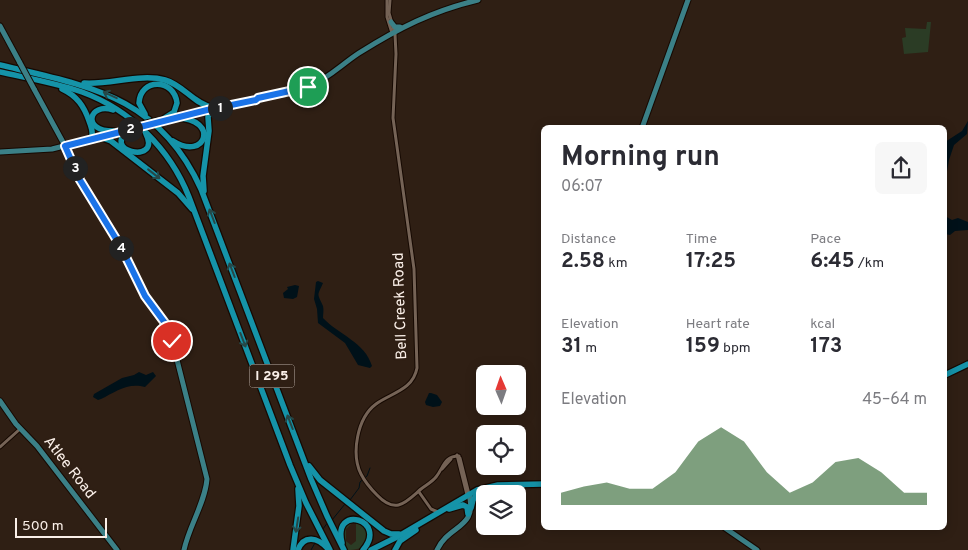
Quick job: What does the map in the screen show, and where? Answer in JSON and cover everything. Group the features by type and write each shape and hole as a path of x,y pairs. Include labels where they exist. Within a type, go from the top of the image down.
{"highway":[{"name":"I 295","path":"0,65 71,82 115,97 152,121 168,138 191,169 205,198 298,444 331,526 344,550"},
{"name":"I 295","path":"0,72 90,95 121,112 142,128 174,166 196,214 290,465 321,539 329,550"},
{"path":"71,82 99,83 147,78 162,79 180,87 200,104 214,107 208,117 209,131 203,178 205,198"},
{"path":"51,84 70,94 81,103 87,113 93,132 92,136"},
{"path":"152,121 142,109 139,100 144,90 154,85 166,86 173,91 177,98 175,109 161,120"},
{"path":"113,131 102,131 96,128 92,122 93,116 96,110 103,108 121,112"},
{"path":"168,138 188,148 195,147 202,140 204,132 199,123 190,119 177,118"},
{"path":"131,128 124,134 122,141 126,150 135,153 143,151 147,145 147,137 142,128"},
{"path":"100,137 110,140 178,193 196,214"},
{"path":"947,373 968,362"},
{"path":"298,444 313,473 384,531 391,534 399,534 425,520"},
{"path":"290,465 300,500 293,550"},
{"path":"526,487 541,486"},
{"path":"370,550 397,537 434,513 476,493"},
{"path":"378,550 449,510 468,495"},
{"path":"472,508 476,495"},
{"path":"449,510 464,504 468,514"},
{"path":"344,550 341,529 346,522 354,519 362,521 368,528 368,542 363,550"},
{"path":"395,550 400,541 420,527"},
{"path":"298,550 302,542 311,538 321,539"}],"main road":[{"path":"391,22 397,28 461,4 478,0"},
{"path":"643,125 688,0"},
{"path":"257,99 306,90 324,82 393,33 427,17"},
{"path":"63,145 214,107 301,89 326,78 358,54 412,22"},
{"path":"0,26 80,180 121,247 145,296 170,333 207,479 206,487 184,550"},
{"path":"0,31 7,42"},
{"path":"306,90 315,90 322,99"},
{"path":"161,120 177,118 214,107"},
{"path":"0,151 48,149 92,136 131,128"},
{"name":"Atlee Road","path":"0,401 117,550"},
{"path":"435,550 443,539 469,518 472,508 468,495"},
{"path":"435,550 440,539 468,514 468,495"},
{"path":"728,530 757,550"}],"street":[{"name":"Bell Creek Road","path":"388,0 395,66 393,118 414,269 416,368 414,377 408,384 395,394 376,404 363,419 357,463 361,475 382,500 389,504 402,505 437,479 444,466 449,461 458,457"},
{"name":"Bell Creek Road","path":"388,0 387,19 393,33"},
{"path":"0,447 21,429"},
{"name":"Bell Creek Road","path":"419,492 435,479 445,461 458,457"},
{"path":"458,457 468,495"},
{"path":"419,492 434,513"},
{"path":"411,498 417,496 424,498"}],"green space":[{"path":"927,22 931,22 928,52 904,54 902,38 906,37 905,28 926,29"},
{"path":"356,520 366,527 366,542 358,549 347,550 343,538 345,525 351,524 346,529 346,541 351,545 356,541"}],"shaded area":[{"path":"968,121 967,134 954,145 947,172 947,141 962,131"},
{"path":"947,217 952,220 958,218 968,222 968,230 955,231 950,235 947,234"},
{"path":"316,282 323,283 318,294 323,306 323,318 364,351 372,366 370,368 358,365 345,343 318,323 314,299"},
{"path":"299,286 297,297 293,299 284,298 283,293 288,289 287,287"},
{"path":"139,372 146,375 153,372 156,376 145,387 127,387 98,400 93,397 94,394 122,378"},
{"path":"429,393 437,395 442,402 440,406 426,405 425,402"}],"waterway":[{"path":"350,500 359,488 360,482 367,476 370,468"},
{"path":"332,520 345,504"},
{"path":"323,529 328,522"},
{"path":"311,550 315,543"}],"route":[{"path":"172,341 165,323 145,296 121,247 80,180 65,146 308,87"}]}
